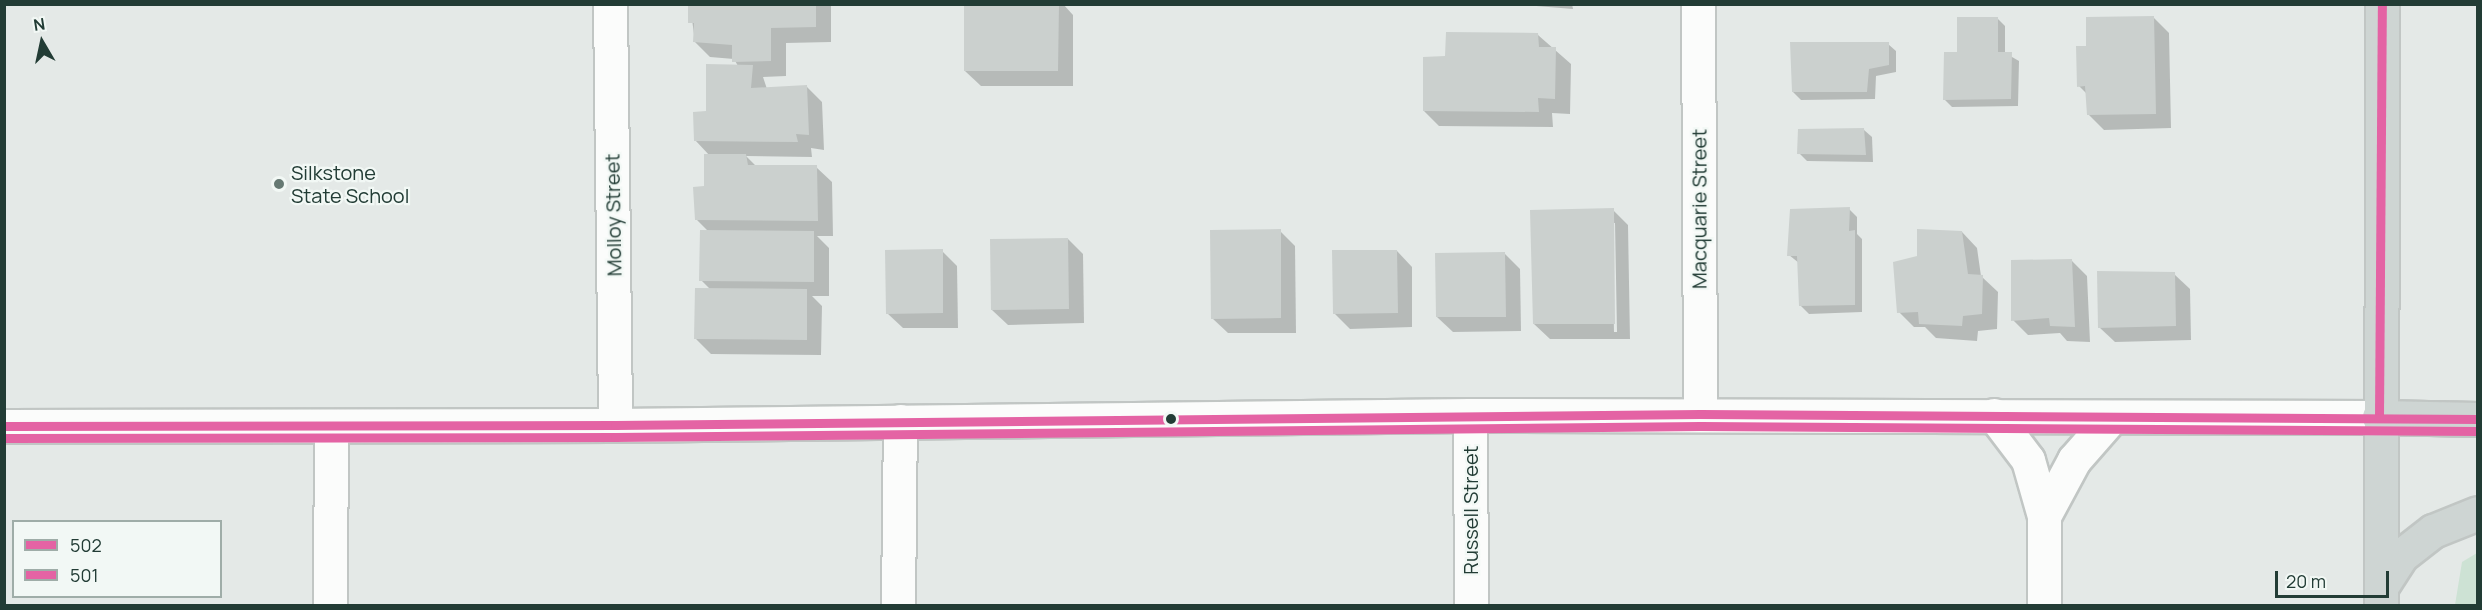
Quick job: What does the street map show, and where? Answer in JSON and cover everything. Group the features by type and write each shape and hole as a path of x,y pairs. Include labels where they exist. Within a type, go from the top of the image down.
{"main road":[{"name":"Molloy Street","path":"610,4 615,425"},
{"name":"Macquarie Street","path":"1698,4 1700,414"},
{"path":"2381,596 2379,417 2382,4"},
{"path":"4,426 615,425 1700,414 1994,415 2110,419 2379,417 2478,419"},
{"name":"Russell Street","path":"1470,415 1471,606"},
{"path":"1994,415 2028,460 2044,516 2044,606"},
{"path":"2044,516 2074,460 2110,419"},
{"path":"898,606 900,422"},
{"path":"330,426 330,606"},
{"path":"2381,596 2402,555 2433,531 2478,513"}],"green space":[{"path":"2477,553 2477,605 2455,605 2462,562"}],"building":[{"path":"688,4 816,4 816,27 771,28 771,61 732,62 732,45 693,42 694,23 688,23"},
{"path":"964,4 1059,4 1058,71 964,71"},
{"path":"2154,16 2156,114 2087,115 2085,86 2077,87 2076,46 2086,46 2086,17"},
{"path":"1957,17 1998,17 1998,52 2012,52 2011,99 1943,100 1944,52 1957,52"},
{"path":"1446,32 1538,33 1539,47 1556,47 1555,99 1538,98 1539,112 1423,111 1423,57 1445,56"},
{"path":"1790,42 1889,42 1889,65 1869,69 1867,92 1792,92"},
{"path":"706,64 753,65 751,88 807,85 809,135 796,134 798,142 694,141 693,112 706,111"},
{"path":"1864,128 1866,155 1797,154 1798,129"},
{"path":"704,154 746,154 748,165 817,165 818,221 695,220 693,187 704,186"},
{"path":"1850,207 1849,231 1855,230 1855,305 1799,306 1797,256 1787,256 1790,209"},
{"path":"1614,208 1615,324 1533,324 1530,210"},
{"path":"1281,229 1281,318 1211,319 1210,230"},
{"path":"1917,229 1962,231 1968,274 1983,275 1982,314 1963,316 1962,326 1919,324 1918,312 1897,313 1893,262 1917,256"},
{"path":"700,230 814,231 814,282 699,281"},
{"path":"1068,238 1069,309 991,310 990,239"},
{"path":"943,249 943,313 886,314 885,250"},
{"path":"1332,250 1397,250 1398,313 1333,314"},
{"path":"1505,252 1506,317 1436,317 1435,253"},
{"path":"2072,259 2075,327 2050,326 2049,318 2011,321 2011,260"},
{"path":"2097,271 2175,272 2176,326 2098,328"},
{"path":"695,288 807,289 807,340 694,339"}],"transit line":[{"name":"502","path":"2379,417 2382,4"},
{"name":"502","path":"4,426 615,425 1700,414 2478,419"},
{"name":"501","path":"4,438 615,437 1700,426 2478,431"}],"place":[{"name":"Silkstone State School","path":"279,184"}]}
